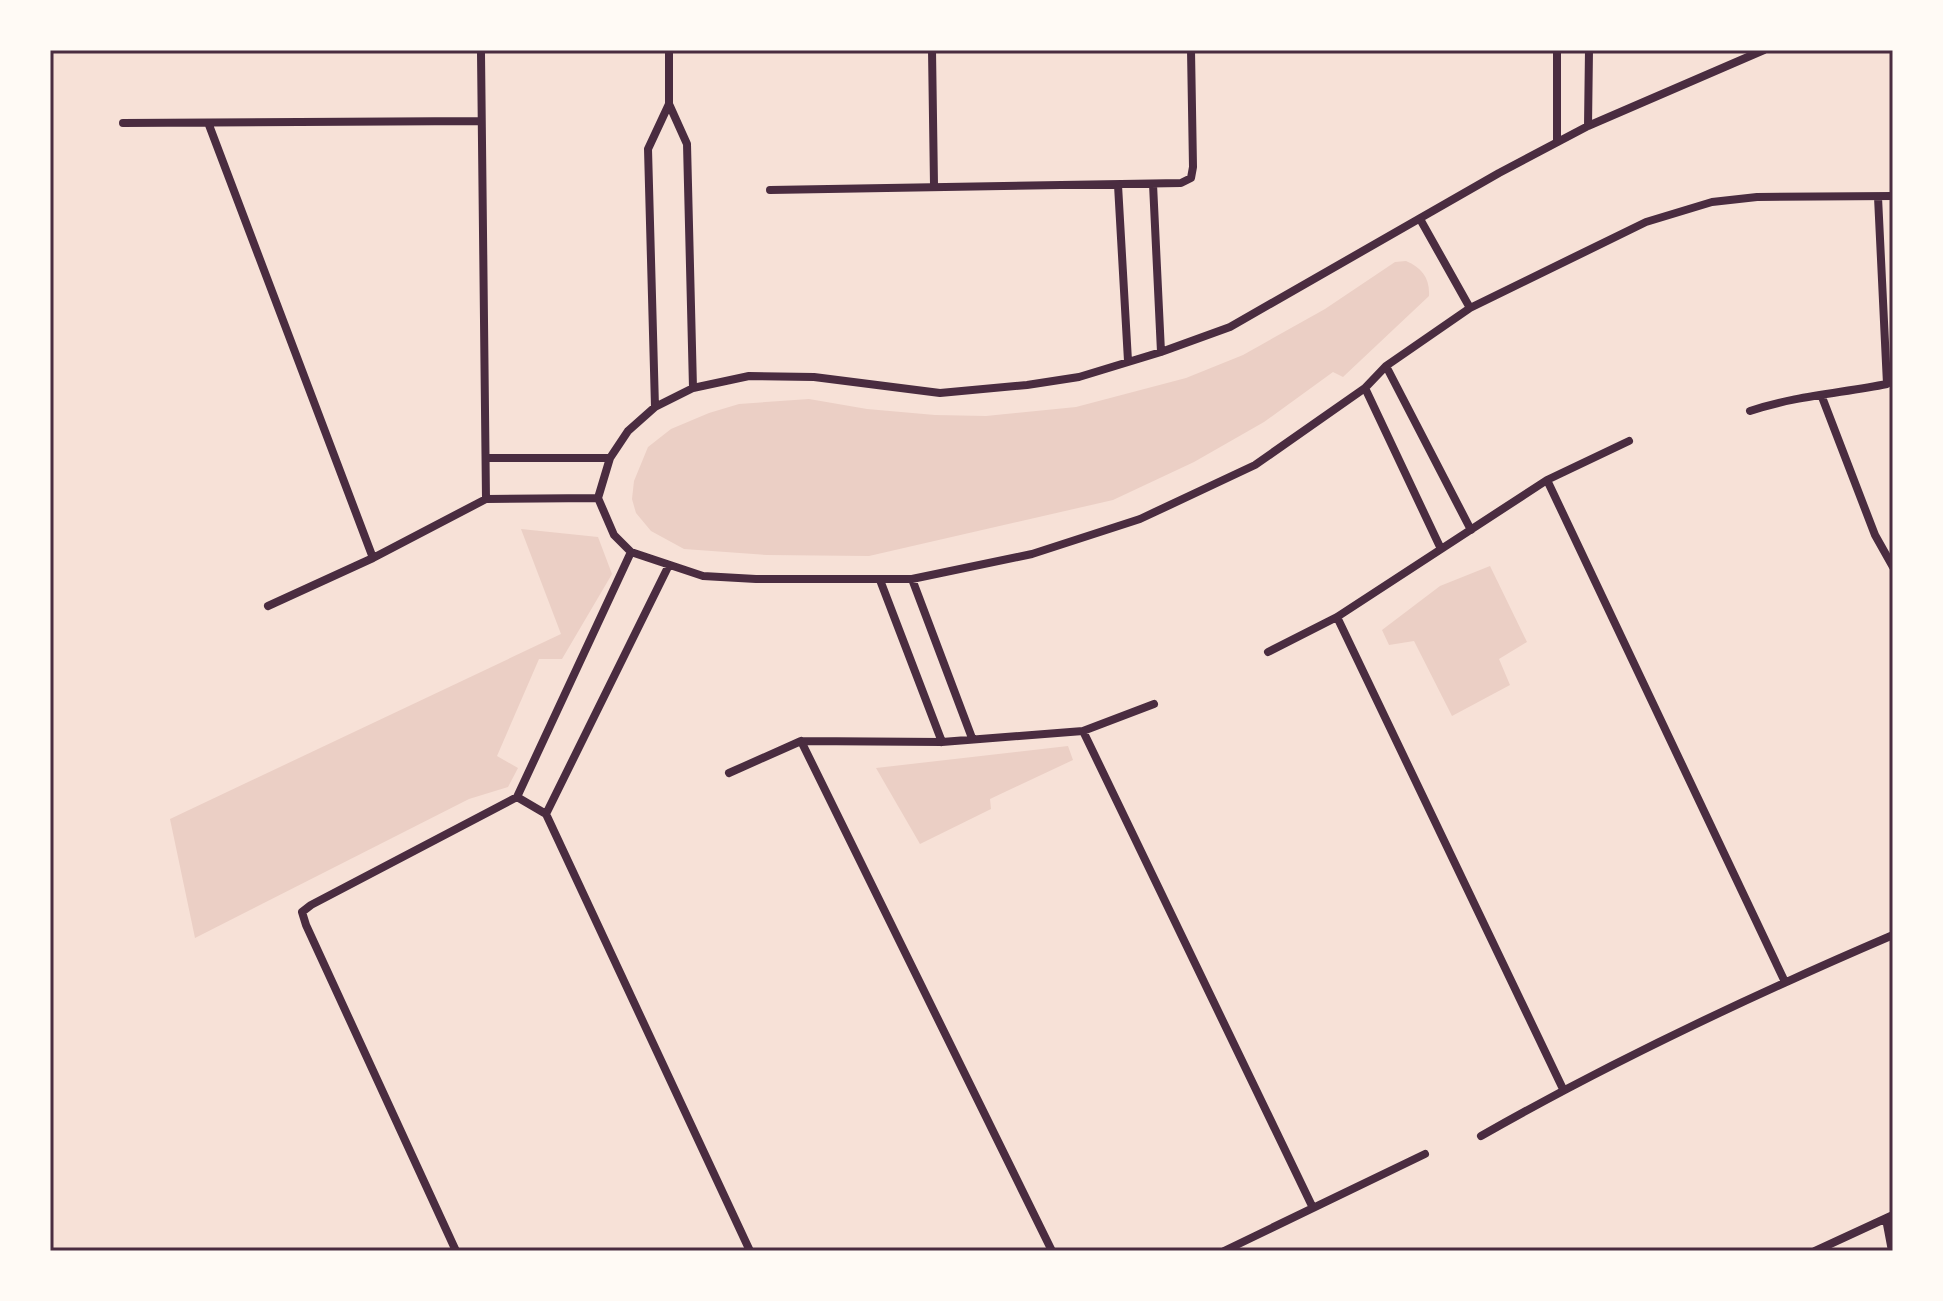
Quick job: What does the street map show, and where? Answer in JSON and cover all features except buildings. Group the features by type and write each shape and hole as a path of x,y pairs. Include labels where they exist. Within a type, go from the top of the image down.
{"street":[{"path":"669,50 669,104 687,144 693,388"},
{"path":"932,50 934,185"},
{"path":"770,190 1181,183 1191,178 1193,167 1191,50"},
{"path":"1557,50 1557,142"},
{"path":"1588,126 1589,50"},
{"path":"1764,50 1588,126 1230,327 1161,352 1079,377 940,393 814,377 749,376 693,388 655,407 628,431 610,458 598,498 614,535 631,552 703,576 912,579 1032,554 1140,519 1255,465 1365,388 1386,366 1470,308 1646,222 1712,202 1757,197 1893,196"},
{"path":"481,53 486,499"},
{"path":"655,407 648,149 669,104"},
{"path":"123,123 209,125 480,121"},
{"path":"209,125 373,558"},
{"path":"1153,184 1161,352"},
{"path":"1118,185 1128,361"},
{"path":"1750,411 1779,401 1822,397 1887,384 1878,197"},
{"path":"1420,219 1470,308"},
{"path":"1386,366 1471,530"},
{"path":"1365,388 1441,549"},
{"path":"1822,397 1875,535 1893,567"},
{"path":"1268,652 1337,617 1547,480 1629,441"},
{"path":"486,458 610,458"},
{"path":"1547,480 1785,982"},
{"path":"268,606 373,558 486,499 598,498"},
{"path":"456,1251 302,912 517,797 631,552"},
{"path":"546,814 669,565"},
{"path":"912,579 972,738"},
{"path":"880,580 942,742"},
{"path":"1337,617 1563,1089"},
{"path":"729,773 801,741 942,742 1083,731 1154,704"},
{"path":"1083,731 1313,1208"},
{"path":"801,741 1052,1251"},
{"path":"517,797 546,814 750,1251"},
{"path":"1481,1136 1563,1089 1785,982 1893,935"},
{"path":"1224,1251 1425,1154"},
{"path":"1815,1251 1890,1217 1892,1251"}],"shaded area":[{"path":"1406,261 1424,274 1429,296 1343,377 1333,372 1264,422 1194,462 1113,500 869,556 767,555 684,549 651,531 636,513 632,499 634,481 648,447 671,429 709,413 739,404 809,399 867,409 935,415 986,416 1076,407 1186,378 1243,355 1325,309 1395,262"},
{"path":"521,529 598,537 612,574 562,659 539,659 497,756 518,768 508,787 469,799 195,938 170,819 561,634"},
{"path":"1490,566 1527,642 1499,659 1510,685 1452,716 1414,641 1389,645 1382,630 1440,586"},
{"path":"1068,746 1073,760 990,799 991,809 920,844 876,768"}]}
